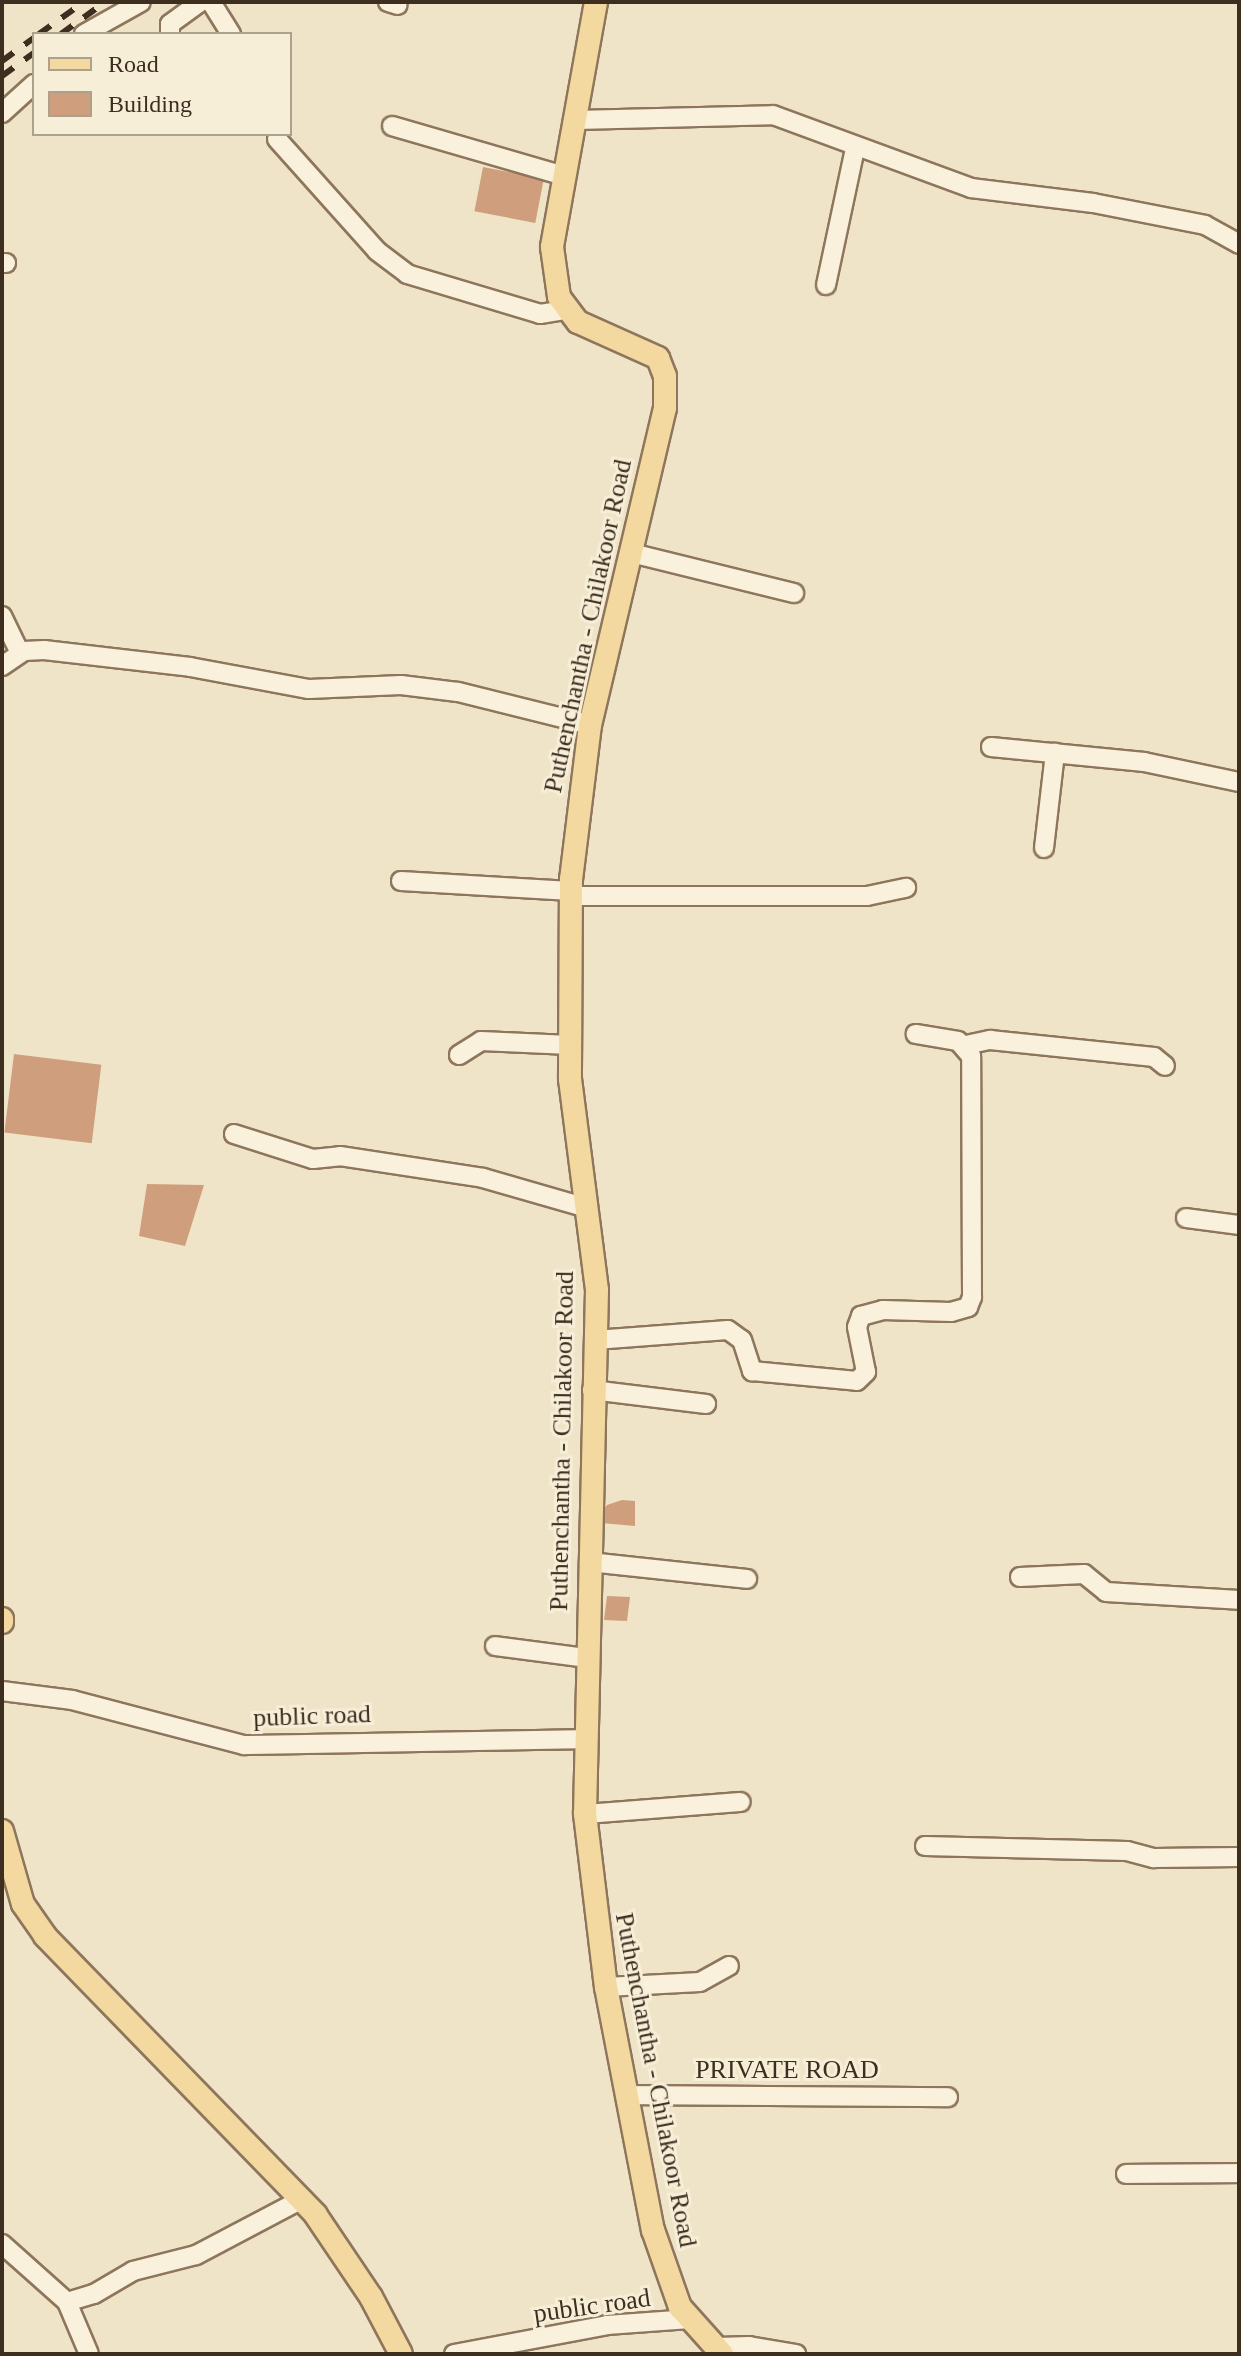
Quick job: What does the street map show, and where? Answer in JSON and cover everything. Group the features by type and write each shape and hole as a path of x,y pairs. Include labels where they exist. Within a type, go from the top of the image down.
{"main road":[{"path":"566,310 552,247 596,2"},
{"name":"Puthenchantha - Chilakoor Road","path":"566,310 588,328 646,350 658,358 665,376 665,408 590,725 570,894 570,1045 597,1290 583,1739 585,1814 606,1987 661,2260 671,2290 690,2319 720,2350"},
{"path":"2,1831 23,1904 45,1936 302,2199 341,2247 401,2354"}],"street":[{"path":"88,32 141,2"},
{"path":"170,32 170,24 200,2"},
{"path":"211,2 230,32"},
{"path":"2,113 32,86"},
{"path":"575,120 773,115 971,188 1093,203 1205,225 1239,244"},
{"path":"392,126 564,176"},
{"path":"277,139 377,251 407,274 540,314 566,310"},
{"path":"826,285 854,153"},
{"path":"631,553 794,593"},
{"path":"2,616 20,653"},
{"path":"2,666 20,653 44,650 122,658 309,689 438,689 590,725"},
{"path":"991,747 1184,768 1239,782"},
{"path":"1044,848 1055,753"},
{"path":"401,881 570,894 867,896 906,888"},
{"path":"916,1034 966,1045 990,1040 1154,1057 1165,1066"},
{"path":"459,1055 483,1041 570,1045"},
{"path":"595,1340 728,1330 742,1340 752,1371 857,1381 866,1372 857,1327 861,1316 899,1309 964,1309 972,1297 971,1059 966,1045"},
{"path":"234,1134 313,1159 340,1156 483,1178 587,1208"},
{"path":"1186,1218 1239,1225"},
{"path":"592,1390 706,1404"},
{"path":"589,1562 747,1579"},
{"path":"1020,1577 1084,1574 1106,1592 1239,1600"},
{"path":"495,1646 586,1658"},
{"name":"public road","path":"2,1691 72,1700 244,1745 583,1739"},
{"path":"585,1814 741,1802"},
{"path":"925,1846 1127,1851 1154,1858 1239,1857"},
{"path":"606,1987 700,1982 729,1966"},
{"name":"PRIVATE ROAD","path":"626,2095 948,2097"},
{"path":"1126,2174 1239,2173"},
{"path":"67,2302 94,2294 133,2271 196,2255 302,2199"},
{"path":"2,2244 67,2302 89,2354"},
{"name":"public road","path":"454,2354 607,2325 690,2319"},
{"path":"720,2350 749,2346 796,2354"}],"building":[{"path":"483,167 544,179 535,223 474,211"},
{"path":"14,1054 101,1065 92,1143 4,1132"},
{"path":"147,1184 204,1185 185,1246 139,1236"},
{"path":"622,1500 635,1501 635,1526 601,1523 598,1515 607,1505"},
{"path":"607,1596 630,1597 627,1621 604,1620"}],"railway":[{"path":"42,32 84,2"},
{"path":"64,32 105,2"},
{"path":"2,61 32,39"},
{"path":"2,76 32,54"}]}
